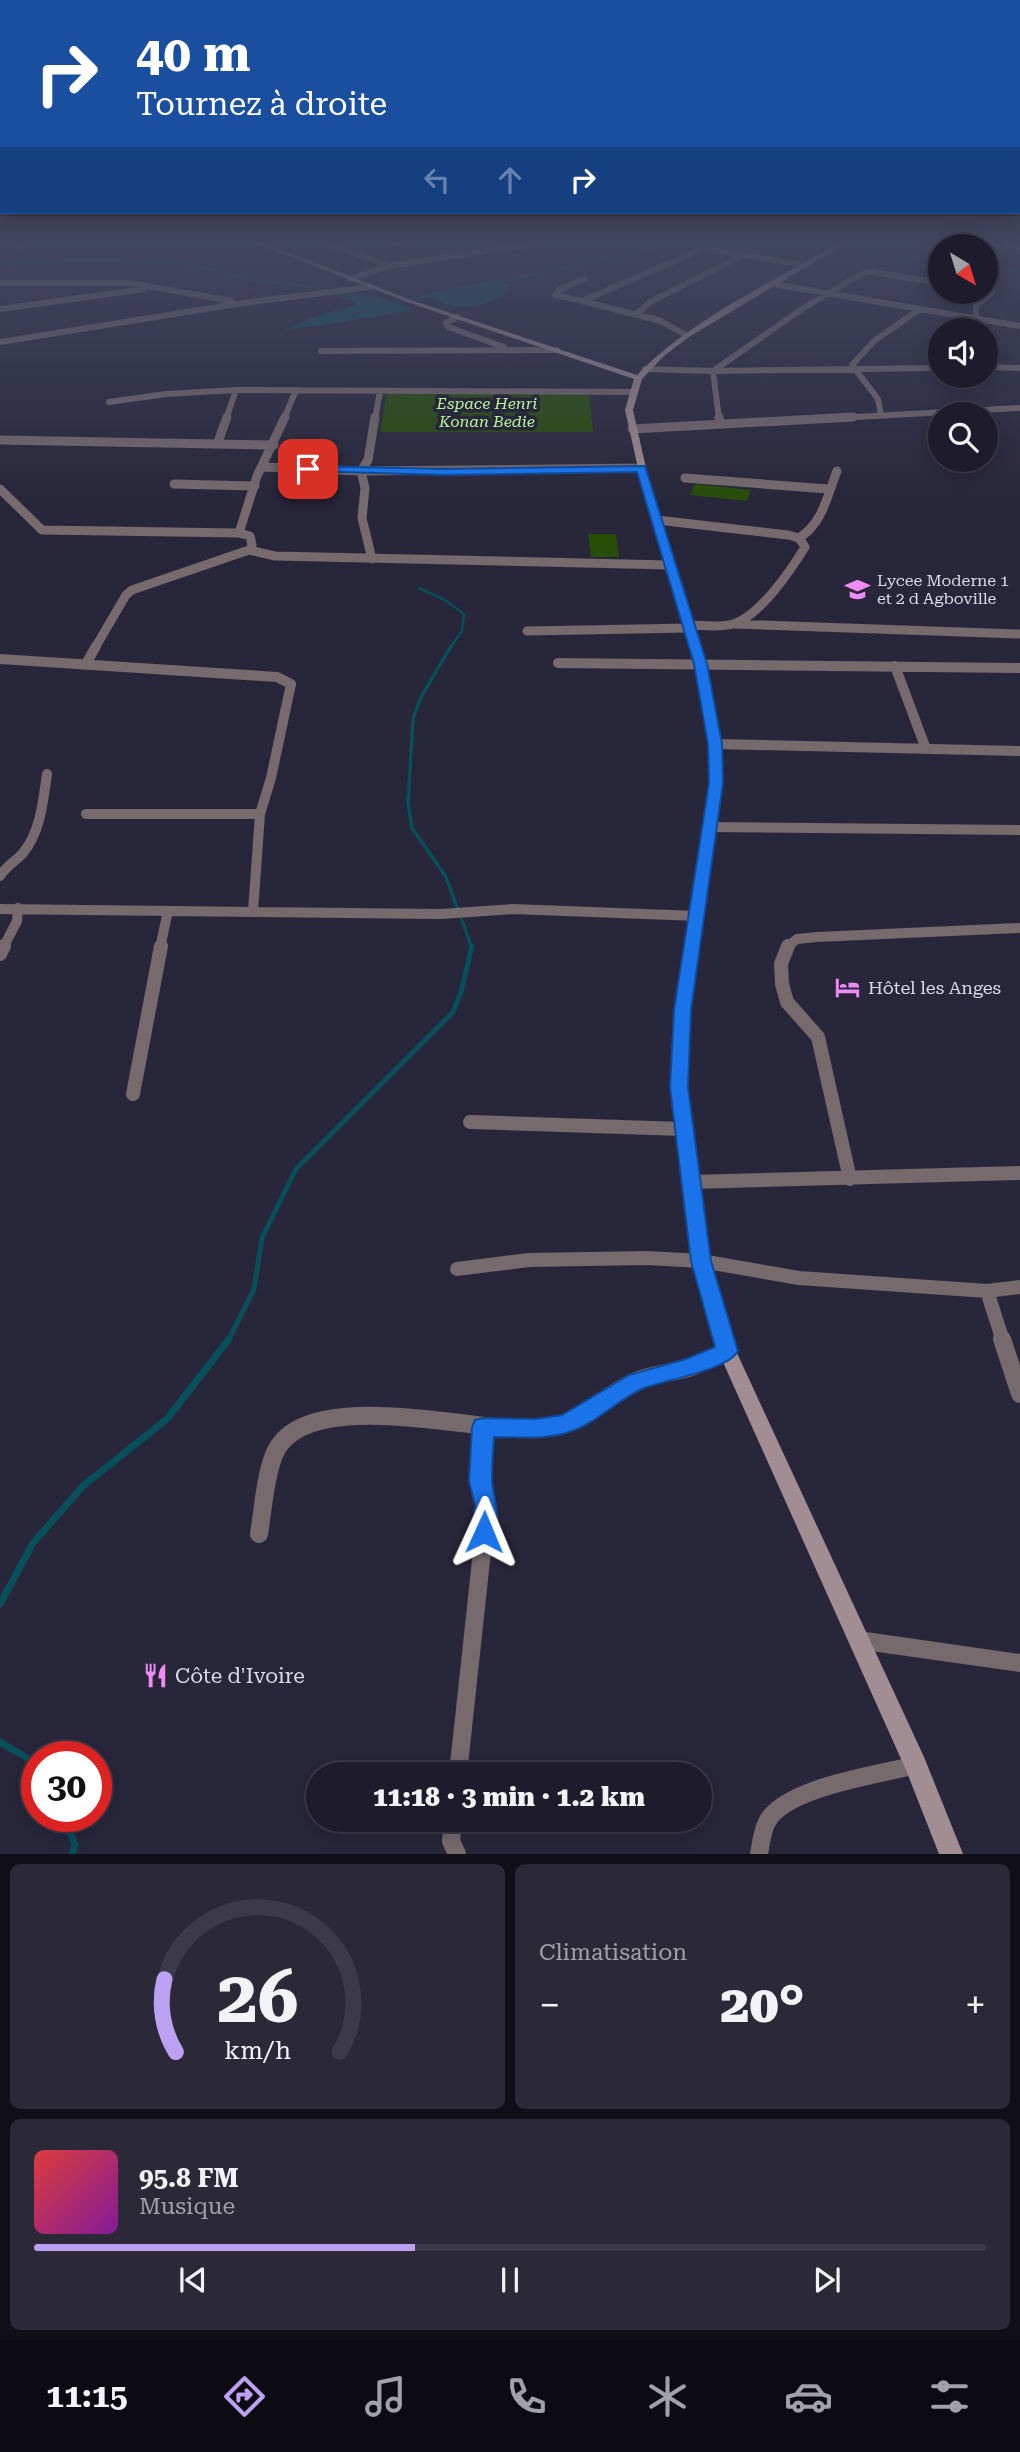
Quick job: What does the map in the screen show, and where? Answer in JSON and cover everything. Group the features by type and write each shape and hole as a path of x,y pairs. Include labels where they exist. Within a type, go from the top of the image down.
{"main road":[{"path":"495,330 638,380"},
{"path":"696,330 638,380 629,410 642,468 701,664 715,744 716,783 682,1010 679,1087 701,1261 727,1351 916,1765 951,1853"}],"street":[{"path":"0,342 78,330"},
{"path":"455,330 515,350"},
{"path":"677,330 687,335"},
{"path":"713,371 772,330"},
{"path":"881,415 878,399 852,365 858,356 893,330"},
{"path":"321,351 557,350"},
{"path":"998,367 1020,368"},
{"path":"109,402 166,394 236,390 380,391 638,380 713,371 928,368"},
{"path":"713,371 719,424"},
{"path":"218,442 236,390"},
{"path":"239,533 257,476 274,445 296,390"},
{"path":"372,559 362,519 365,488 361,471 369,460 380,391"},
{"path":"632,429 1020,408"},
{"path":"0,439 274,445"},
{"path":"263,467 361,471 642,468"},
{"path":"657,520 724,526 799,538 807,534 821,513 837,471"},
{"path":"685,478 828,489"},
{"path":"174,484 255,486"},
{"path":"0,489 42,530 239,533 250,536 252,545 249,550"},
{"path":"734,624 760,603 802,552 805,547 799,538"},
{"path":"86,664 126,595 132,590 249,550 275,556 670,565"},
{"path":"527,631 734,624 1020,634"},
{"path":"0,659 285,679 291,684 271,778 260,814 253,911"},
{"path":"558,663 1020,668"},
{"path":"895,666 926,749"},
{"path":"715,744 1020,751"},
{"path":"0,876 4,867 22,853 39,822 47,774"},
{"path":"86,814 260,814"},
{"path":"711,827 1020,830"},
{"path":"0,954 17,921 18,908"},
{"path":"0,909 441,914 512,909 698,916"},
{"path":"133,1094 144,1025 168,911"},
{"path":"850,1179 818,1037 787,1002 782,984 781,964 786,948 797,939 817,937 1020,928"},
{"path":"470,1122 683,1129"},
{"path":"689,1182 1020,1173"},
{"path":"457,1269 529,1260 648,1258 701,1261 799,1278 987,1291 1020,1287"},
{"path":"987,1291 1020,1394"},
{"path":"259,1534 274,1454 289,1434 319,1420 379,1414 483,1427 536,1429 567,1424 636,1381 691,1367 727,1351"},
{"path":"459,1762 486,1505 480,1481 483,1427"},
{"path":"858,1640 1020,1663"},
{"path":"760,1853 766,1823 778,1808 797,1795 916,1765"},
{"path":"452,1832 451,1841 457,1853"}],"green space":[{"name":"Espace Henri Konan Bedie","path":"387,393 589,393 593,432 380,432"},
{"path":"695,484 751,490 747,501 690,495"},
{"path":"588,534 616,534 619,557 591,557"}],"waterway":[{"path":"419,588 445,600 464,614 462,631 450,648"},
{"path":"451,646 421,697 413,719 408,803 412,828 446,877 472,947"},
{"path":"229,1339 254,1289 262,1238 296,1169 453,1012 461,992 472,947"},
{"path":"0,1604 33,1543 83,1486 167,1419 229,1339"},
{"path":"0,1742 21,1754"},
{"path":"70,1832 75,1845 72,1854"}],"place":[{"name":"Lycee Moderne 1 et 2 d Agboville","path":"857,589"},
{"name":"Hôtel les Anges","path":"848,987"},
{"name":"Côte d'Ivoire","path":"155,1676"}],"route":[{"path":"308,469 445,472 642,468 701,664 709,704 715,744 716,783 682,1010 679,1087 701,1261 727,1351 691,1367 636,1381 567,1424 536,1429 483,1427 480,1481 486,1505 484,1532"}]}
